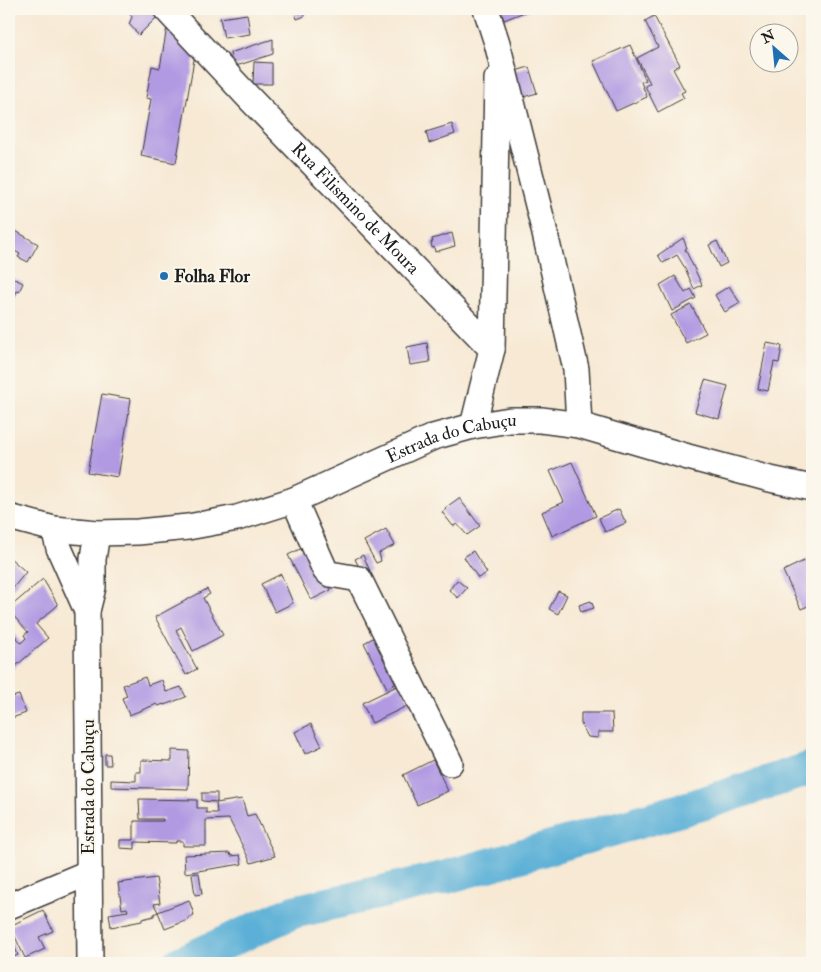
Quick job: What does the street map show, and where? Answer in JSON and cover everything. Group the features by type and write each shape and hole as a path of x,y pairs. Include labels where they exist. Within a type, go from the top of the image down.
{"street":[{"name":"Rua Filismino de Moura","path":"166,9 492,349"},
{"path":"486,9 497,43 543,225 576,369 579,425"},
{"path":"474,426 492,349 496,202 497,43"},
{"name":"Estrada do Cabuçu","path":"9,517 54,529 97,533 138,532 188,527 237,518 294,500 433,437 474,426 510,420 542,420 579,425 688,458 812,488"},
{"path":"294,500 325,570 330,574 359,579 450,763"},
{"name":"Estrada do Cabuçu","path":"54,529 59,548 87,611"},
{"name":"Estrada do Cabuçu","path":"90,963 87,611 93,587 93,559 97,533"},
{"path":"9,906 88,873"}],"building":[{"path":"132,9 152,9 159,15 139,35 129,24 132,17 130,14"},
{"path":"303,9 305,16 297,19 295,13"},
{"path":"500,9 532,9 504,20"},
{"path":"247,14 250,34 224,38 220,18"},
{"path":"654,16 680,65 673,69 685,91 681,93 684,98 658,112 645,86 650,83 637,58 658,47 645,21"},
{"path":"167,27 195,54 176,163 141,156 151,99 146,98 152,66 160,68"},
{"path":"273,39 273,54 233,67 230,53"},
{"path":"630,45 646,80 641,82 647,97 616,111 593,61"},
{"path":"254,62 272,63 272,84 253,84"},
{"path":"529,67 537,93 520,98 512,72"},
{"path":"452,124 455,134 429,143 426,132"},
{"path":"14,230 38,244 28,262 18,257 20,254 9,248 15,243 9,239"},
{"path":"452,233 455,246 435,252 434,247 432,248 432,239"},
{"path":"683,238 687,248 685,249 702,285 694,289 677,255 663,263 658,255"},
{"path":"717,241 727,263 719,267 709,245"},
{"path":"9,276 23,283 9,308"},
{"path":"675,276 685,293 691,289 696,298 672,311 660,285"},
{"path":"729,286 740,303 725,312 715,295"},
{"path":"691,305 706,333 686,343 671,315"},
{"path":"427,343 430,362 410,365 407,347"},
{"path":"767,343 782,346 779,363 774,362 768,391 758,389"},
{"path":"705,380 728,386 719,419 695,412"},
{"path":"102,394 131,399 118,477 88,472"},
{"path":"572,462 596,516 552,536 542,512 564,502 550,471"},
{"path":"459,498 480,526 467,535 457,524 453,526 442,512"},
{"path":"619,509 626,523 605,532 599,518"},
{"path":"386,529 395,545 379,553 381,561 376,563 364,541"},
{"path":"308,545 331,590 311,600 288,555"},
{"path":"473,551 487,573 478,578 464,557"},
{"path":"363,555 370,571 363,575 355,559"},
{"path":"9,557 26,572 9,593"},
{"path":"808,559 812,567 812,616 808,606 801,609 783,571"},
{"path":"281,574 293,603 275,612 261,584"},
{"path":"43,579 58,605 36,624 48,638 9,672 9,639 14,634 21,643 26,638 24,635 28,632 9,611 9,608"},
{"path":"457,580 467,588 458,598 449,590"},
{"path":"207,589 210,594 203,598 223,635 193,651 181,627 176,630 197,669 186,675 155,617"},
{"path":"558,591 567,595 558,614 549,609"},
{"path":"591,601 594,608 581,612 579,605"},
{"path":"380,634 403,680 387,688 364,643"},
{"path":"145,677 148,685 162,680 166,692 181,687 186,697 164,705 158,706 157,704 129,715 122,698 127,696 123,685"},
{"path":"401,684 411,704 372,723 362,703"},
{"path":"19,695 26,713 9,719 9,698"},
{"path":"581,713 612,713 613,732 598,732 598,738 588,737 581,724"},
{"path":"311,724 322,746 305,754 295,732"},
{"path":"172,750 189,751 188,789 111,787 111,780 136,781 136,772 141,772 141,760 172,761"},
{"path":"105,754 110,754 111,765 105,765"},
{"path":"433,760 448,791 417,805 403,775"},
{"path":"202,793 217,793 217,802 202,801"},
{"path":"139,799 197,800 197,808 206,808 206,813 217,813 216,803 242,799 247,816 255,814 275,856 251,863 229,819 206,820 206,846 183,846 183,841 176,841 176,843 135,842 135,849 120,848 120,840 134,840 134,821 163,821 163,819 140,819"},
{"path":"230,853 231,856 240,855 242,864 185,873 184,855"},
{"path":"199,873 202,894 195,895 192,874"},
{"path":"156,878 160,903 154,904 158,912 154,916 142,919 142,921 111,927 109,914 128,911 127,908 122,909 118,883"},
{"path":"189,900 194,915 188,918 188,920 165,929 158,912"},
{"path":"43,910 53,931 39,937 45,949 25,958 10,926"},
{"path":"9,934 18,955 9,959"}],"waterway":[{"path":"180,963 293,912 447,877 698,805 812,768"}],"place":[{"name":"Folha Flor","path":"164,276"}]}
